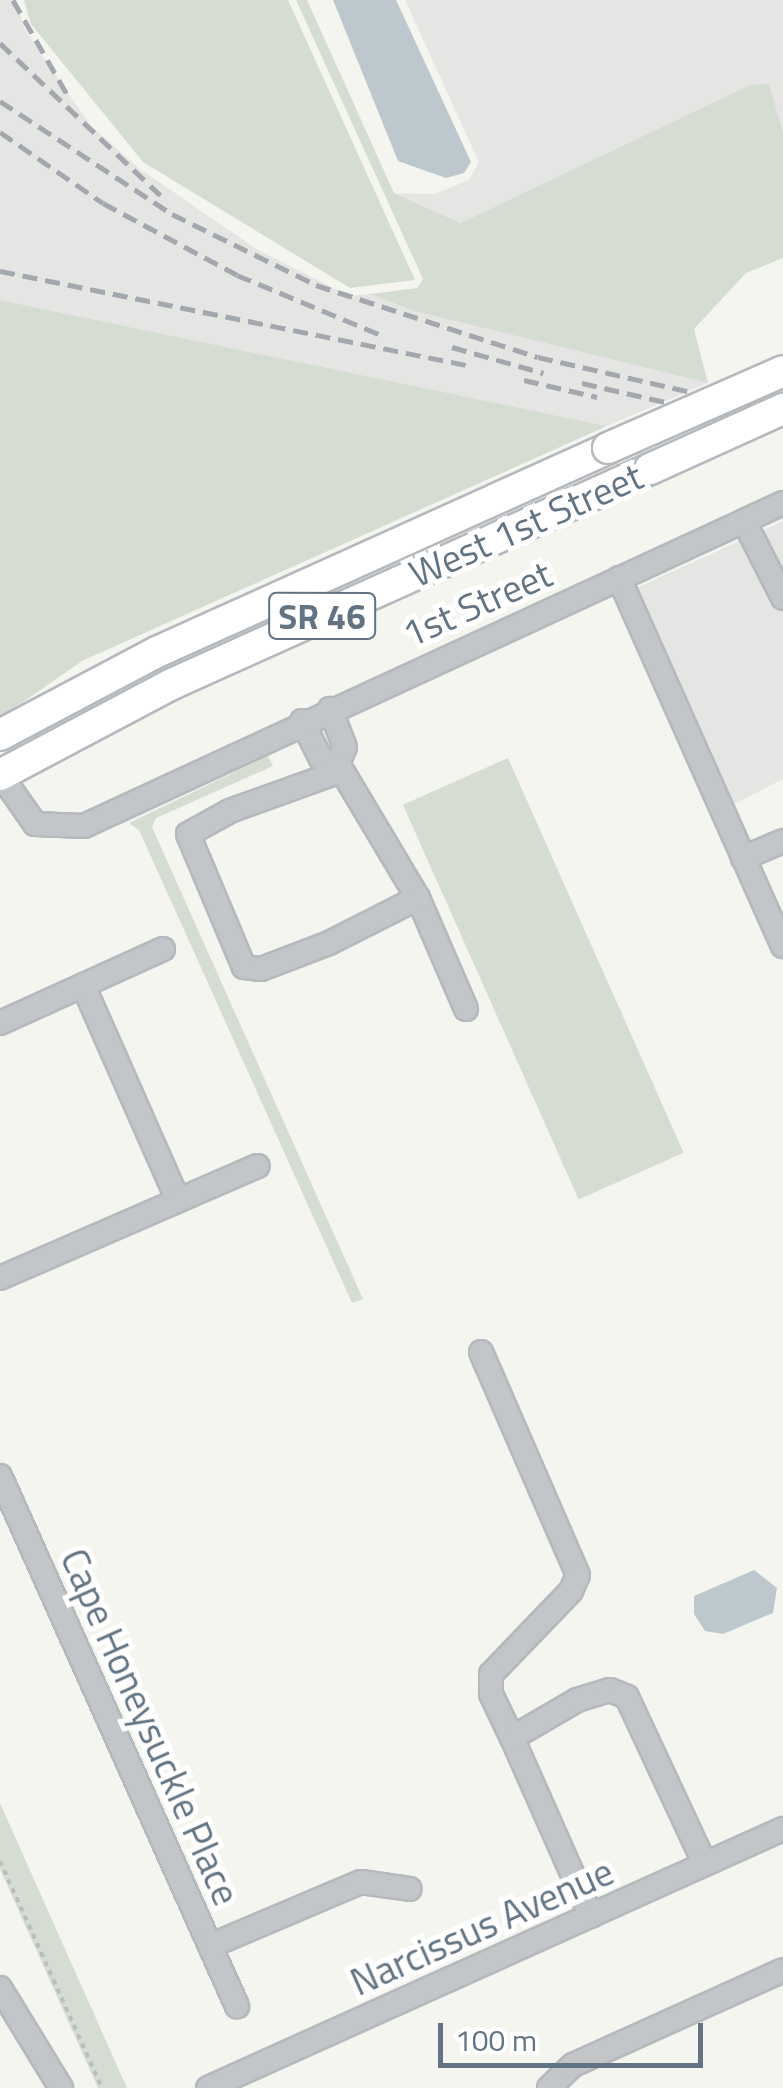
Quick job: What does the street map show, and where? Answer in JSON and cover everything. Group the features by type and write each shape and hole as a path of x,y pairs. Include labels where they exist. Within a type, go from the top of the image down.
{"main road":[{"name":"West 1st Street","path":"0,735 158,652 783,371"},
{"name":"West 1st Street","path":"0,775 172,684 783,409"}],"street":[{"name":"1st Street","path":"0,775 35,824 67,829 783,503"},
{"path":"744,521 783,598"},
{"path":"619,578 783,946"},
{"path":"330,709 346,747 340,768"},
{"path":"302,721 321,759 340,768 418,898 466,1009"},
{"path":"340,768 230,811 188,834 244,967 261,969 328,943 418,898"},
{"path":"743,858 783,841"},
{"path":"0,1023 163,950"},
{"path":"83,985 178,1200"},
{"path":"0,1278 258,1166"},
{"path":"481,1352 578,1575 571,1591 491,1674 492,1694 590,1916"},
{"name":"Cape Honeysuckle Place","path":"0,1476 237,2006"},
{"path":"512,1738 578,1700 610,1690 627,1697 705,1864"},
{"name":"Narcissus Avenue","path":"208,2088 783,1829"},
{"path":"210,1946 361,1882 410,1889"},
{"path":"549,2088 574,2065 783,1970"},
{"path":"0,1988 61,2088"}],"path":[{"path":"0,1861 102,2088"}],"shaded area":[{"path":"0,0 16,0 25,30 90,125 140,169 255,248 349,296 370,294 414,311 708,383 607,426 0,300"},
{"path":"24,0 288,0 415,280 350,288 143,162 31,24"},
{"path":"296,0 307,0 394,193 461,223 750,85 769,84 783,133 783,258 746,273 694,329 708,383 414,311 370,294 417,288 423,279"},
{"path":"333,0 396,0 471,162 464,173 446,178 398,161"},
{"path":"405,0 783,0 783,133 750,85 462,223 394,193 435,194 469,180 479,162"},
{"path":"0,300 607,426 82,661 0,718"},
{"path":"783,521 783,779 730,806 634,589"},
{"path":"268,756 273,766 156,818 152,827 363,1299 352,1303 139,830 129,823"},
{"path":"508,758 684,1153 579,1199 403,805"},
{"path":"754,1570 777,1588 773,1613 723,1634 705,1631 694,1614 694,1596"},
{"path":"0,1803 127,2088 98,2088 0,1869"}],"railway":[{"path":"13,0 68,96"},
{"path":"0,43 160,195"},
{"path":"0,101 172,214 316,285 538,357 783,413"},
{"path":"0,132 103,203 237,275 381,335"},
{"path":"0,271 470,366"},
{"path":"452,347 543,373"},
{"path":"524,380 597,397"},
{"path":"582,383 783,429"}]}
